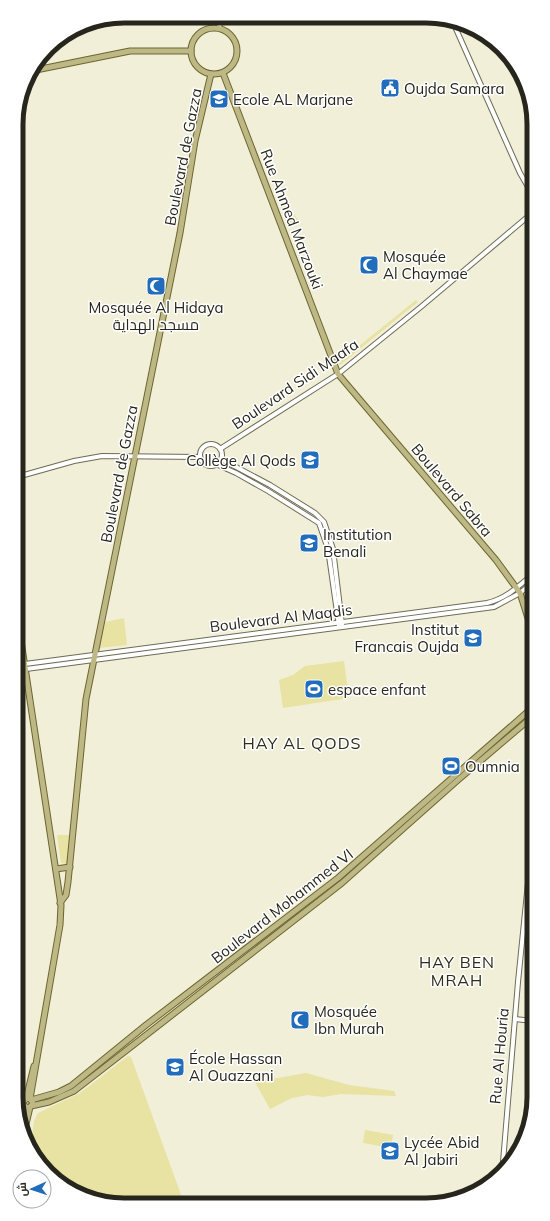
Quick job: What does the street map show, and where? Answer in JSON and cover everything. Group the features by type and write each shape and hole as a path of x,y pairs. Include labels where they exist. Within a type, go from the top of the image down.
{"main road":[{"path":"219,28 228,32 238,50 234,64 223,73 211,74 203,72 196,66 191,51 193,42 200,33 207,29 219,28"},
{"path":"39,69 130,51 191,51"},
{"name":"Rue Ahmed Marzouki","path":"223,73 338,374"},
{"name":"Boulevard de Gazza","path":"60,903 66,895 70,867 84,718 180,233 195,141 211,74"},
{"name":"Boulevard Sabra","path":"338,374 496,560 520,593 527,615"},
{"path":"23,653 60,903 60,925 36,1061 31,1073 25,1117"},
{"name":"Boulevard Mohammed VI","path":"26,1102 59,1092 71,1086 146,1025 307,902 376,846 527,712"},
{"name":"Boulevard Mohammed VI","path":"26,1102 49,1102 74,1091 342,883 458,780 527,722"},
{"path":"56,869 70,867"}],"street":[{"path":"219,28 220,23"},
{"path":"455,27 520,173 527,185"},
{"name":"Boulevard Sidi Maafa","path":"220,449 338,374 464,272 527,217"},
{"path":"221,459 220,449 214,445 206,445 201,450 200,457 206,465 216,464 229,469 268,491 318,523 328,549 341,628"},
{"path":"23,476 88,457 200,457"},
{"path":"216,464 221,459"},
{"path":"221,459 270,485 315,513 324,522 333,549 340,623"},
{"name":"Boulevard Al Maqdis","path":"95,658 492,602 517,588 527,579"},
{"name":"Boulevard Al Maqdis","path":"25,666 341,628 497,606 520,593 527,587"},
{"path":"452,608 452,613"},
{"name":"Rue Al Houria","path":"503,1162 514,1019 527,892"},
{"path":"514,1019 527,1020"}],"shaded area":[{"path":"279,200 299,220 288,228"},
{"path":"416,300 418,302 340,365 338,363"},
{"path":"124,618 127,645 99,648 105,622"},
{"name":"espace enfant","path":"344,661 349,698 283,708 279,680 293,675 305,666"},
{"path":"57,835 69,835 68,857 66,864 61,863"},
{"path":"128,1056 131,1057 182,1198 111,1197 91,1193 79,1188 57,1173 48,1164 37,1148 32,1138 34,1121 38,1113 80,1093"},
{"path":"306,1073 349,1085 394,1091 396,1096 341,1094 323,1097 308,1095 292,1098 270,1109 255,1082"},
{"path":"365,1130 393,1135 391,1148 363,1143"}],"place":[{"name":"Oujda Samara","path":"390,88"},
{"name":"Ecole AL Marjane","path":"219,99"},
{"name":"Mosquée Al Chaymae","path":"369,265"},
{"name":"Mosquée Al Hidaya مسجد الهداية","path":"156,286"},
{"name":"Collège Al Qods","path":"310,460"},
{"name":"Institution Benali","path":"309,543"},
{"name":"Institut Francais Oujda","path":"473,638"},
{"name":"espace enfant","path":"314,689"},
{"name":"Oumnia","path":"451,766"},
{"name":"Mosquée Ibn Murah","path":"300,1020"},
{"name":"École Hassan Al Ouazzani","path":"175,1067"},
{"name":"Lycée Abid Al Jabiri","path":"390,1151"}],"district":[{"name":"HAY AL QODS","path":"302,743"},
{"name":"HAY BEN MRAH","path":"457,971"}]}
